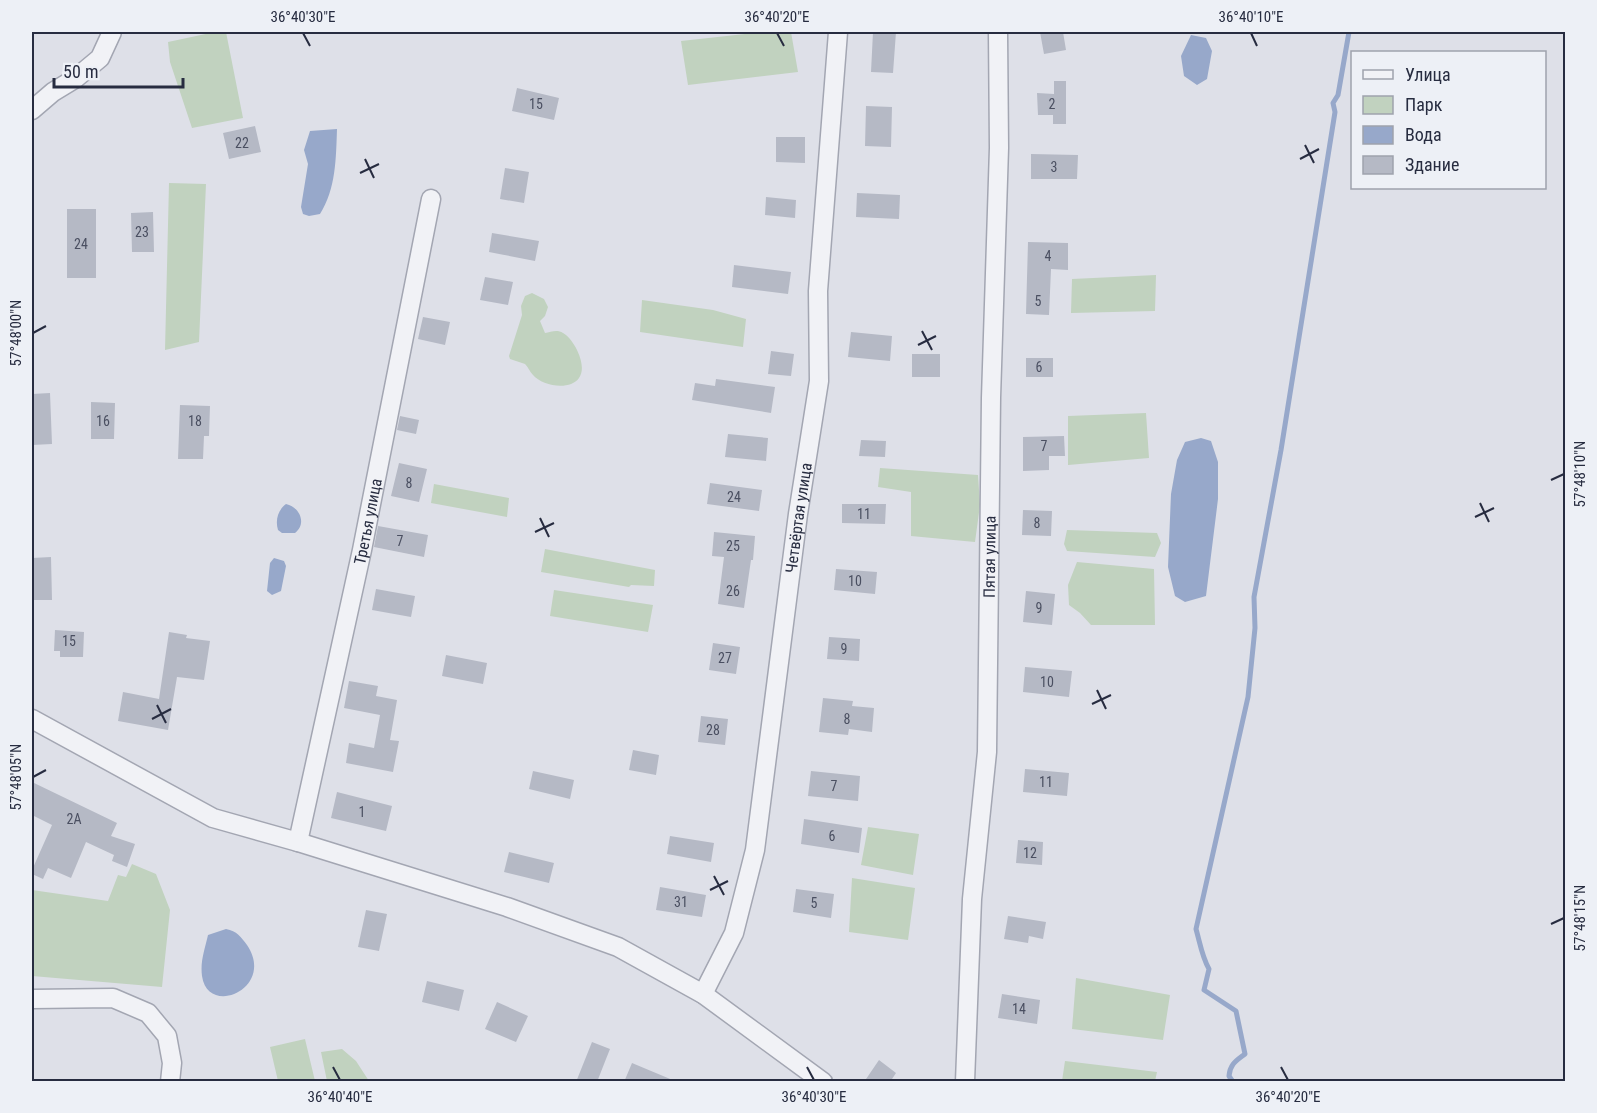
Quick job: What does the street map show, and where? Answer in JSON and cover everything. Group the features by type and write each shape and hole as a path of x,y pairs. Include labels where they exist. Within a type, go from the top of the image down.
{"street":[{"path":"32,110 100,58 112,32"},
{"name":"Четвёртая улица","path":"703,994 734,933 755,850 798,514 819,381 818,291 838,32"},
{"name":"Пятая улица","path":"965,1082 972,899 987,752 991,398 999,148 998,32"},
{"name":"Третья улица","path":"298,842 362,550 431,199"},
{"path":"32,719 213,818 298,842 507,908 618,947 703,994 823,1082"},
{"path":"32,999 113,999 148,1012 167,1036 172,1063 170,1082"}],"green space":[{"path":"215,32 226,32 243,118 192,128 170,62 168,42"},
{"path":"763,32 791,32 798,72 688,85 681,41"},
{"path":"169,183 206,184 199,342 165,350"},
{"path":"1156,275 1155,311 1071,313 1072,279"},
{"path":"532,293 544,299 548,307 545,316 540,321 545,333 556,331 567,336 581,360 579,378 569,385 556,386 543,382 533,375 525,364 510,359 522,315 521,306 525,296"},
{"path":"642,300 713,310 746,319 743,347 640,332"},
{"path":"1146,413 1149,458 1068,465 1068,416"},
{"path":"880,468 978,475 980,505 975,542 911,536 911,492 878,487"},
{"path":"434,484 509,498 507,517 431,503"},
{"path":"1067,530 1157,533 1161,543 1155,557 1067,551 1064,544"},
{"path":"545,549 655,570 654,586 631,585 629,587 541,572"},
{"path":"1077,562 1154,569 1155,625 1091,625 1069,605 1068,585"},
{"path":"554,590 653,605 648,632 550,616"},
{"path":"868,827 919,834 913,875 861,865"},
{"path":"132,864 156,874 170,910 162,987 32,976 32,890 108,901 118,875 126,877"},
{"path":"852,878 915,888 908,940 849,932"},
{"path":"1076,978 1170,995 1163,1040 1072,1029"},
{"path":"305,1039 315,1081 278,1081 270,1047"},
{"path":"342,1049 356,1061 369,1081 327,1081 321,1052"},
{"path":"1065,1061 1157,1072 1155,1081 1062,1081"}],"water":[{"path":"1191,35 1206,38 1212,51 1207,79 1197,85 1184,76 1181,56"},
{"path":"337,129 334,173 325,204 320,214 309,216 303,214 301,207 308,164 304,150 310,131"},
{"path":"1201,438 1211,441 1218,462 1218,499 1206,596 1185,602 1175,596 1168,567 1171,494 1177,460 1185,442"},
{"path":"286,504 295,509 300,516 301,525 295,533 282,533 278,530 278,516"},
{"path":"274,558 284,561 286,566 281,591 272,595 267,591 270,563"},
{"path":"226,929 241,937 254,960 253,974 247,985 227,996 216,995 207,988 202,976 203,955 208,935"}],"building":[{"path":"873,32 896,32 893,73 871,72"},
{"path":"1040,32 1063,32 1066,50 1044,54"},
{"path":"1054,81 1066,81 1066,124 1053,124 1053,115 1038,115 1037,93 1054,94"},
{"path":"517,88 559,98 554,120 512,111"},
{"path":"866,106 892,107 891,147 865,146"},
{"path":"255,126 261,152 229,159 223,133"},
{"path":"776,137 805,137 805,163 776,162"},
{"path":"1031,154 1078,155 1077,179 1031,179"},
{"path":"505,168 529,172 524,203 500,199"},
{"path":"857,193 900,195 899,219 856,217"},
{"path":"766,197 796,200 795,218 765,215"},
{"path":"67,209 96,209 96,278 67,278"},
{"path":"153,212 154,252 132,252 131,213"},
{"path":"492,233 539,241 535,261 489,252"},
{"path":"1028,242 1068,243 1068,270 1051,269 1049,315 1026,314"},
{"path":"734,265 791,272 788,294 732,287"},
{"path":"485,277 513,282 508,305 480,300"},
{"path":"423,317 450,322 445,345 418,339"},
{"path":"851,332 892,336 890,361 848,357"},
{"path":"771,351 794,354 791,376 768,374"},
{"path":"912,354 940,354 940,377 912,377"},
{"path":"1026,358 1053,358 1053,377 1026,377"},
{"path":"716,379 775,387 771,413 692,400 695,383 715,386"},
{"path":"50,393 52,444 32,445 32,394"},
{"path":"91,402 115,403 114,439 91,439"},
{"path":"180,405 210,406 209,436 204,436 203,459 178,459"},
{"path":"400,416 419,420 416,434 397,430"},
{"path":"728,434 768,438 766,461 725,457"},
{"path":"1064,436 1065,456 1049,456 1049,470 1023,471 1023,437"},
{"path":"861,440 886,441 885,457 859,456"},
{"path":"399,463 427,469 419,502 391,496"},
{"path":"710,483 762,490 759,511 707,504"},
{"path":"842,504 886,504 885,524 842,523"},
{"path":"1023,510 1052,511 1051,536 1022,535"},
{"path":"378,526 428,535 424,557 374,547"},
{"path":"714,532 755,536 744,608 718,604 724,557 712,556"},
{"path":"51,557 52,600 32,600 32,558"},
{"path":"836,569 877,572 875,594 834,590"},
{"path":"376,589 415,596 411,617 372,610"},
{"path":"1026,591 1055,594 1052,625 1023,622"},
{"path":"55,630 84,632 83,657 60,657 60,651 54,651"},
{"path":"169,632 187,635 186,638 210,641 204,680 177,677 168,730 118,721 123,692 159,699"},
{"path":"829,637 860,639 859,661 827,659"},
{"path":"713,643 740,647 736,674 709,670"},
{"path":"446,655 487,663 483,684 442,676"},
{"path":"1025,667 1072,671 1069,697 1023,692"},
{"path":"349,681 378,686 376,696 397,700 390,740 399,741 393,772 346,763 349,743 374,748 380,715 344,708"},
{"path":"823,698 853,701 852,706 874,708 872,732 849,729 848,735 819,732"},
{"path":"701,716 728,719 725,745 698,742"},
{"path":"633,750 659,755 656,775 629,770"},
{"path":"1025,769 1069,773 1067,796 1023,792"},
{"path":"533,771 574,780 570,799 529,789"},
{"path":"811,771 860,776 858,801 808,796"},
{"path":"32,782 117,823 111,836 135,844 127,867 112,861 114,855 86,842 71,878 48,868 43,879 32,874 52,825 32,815"},
{"path":"337,792 392,806 386,831 331,818"},
{"path":"804,819 862,828 859,853 801,844"},
{"path":"670,836 714,843 711,862 667,854"},
{"path":"1018,840 1043,842 1042,865 1016,863"},
{"path":"509,852 554,863 549,883 504,872"},
{"path":"660,887 706,895 702,917 656,910"},
{"path":"796,889 834,894 831,918 793,912"},
{"path":"366,910 387,914 379,951 358,947"},
{"path":"1008,916 1046,922 1043,939 1029,936 1028,943 1004,939"},
{"path":"427,981 464,990 459,1011 422,1002"},
{"path":"1002,994 1040,1000 1037,1024 998,1018"},
{"path":"497,1002 528,1016 516,1042 485,1029"},
{"path":"592,1042 610,1049 597,1082 576,1082"},
{"path":"879,1060 896,1073 890,1082 864,1082"},
{"path":"632,1063 675,1081 675,1082 624,1082"}],"waterway":[{"path":"1233,1082 1229,1076 1231,1068 1245,1054 1236,1011 1204,990 1209,969 1196,929 1248,697 1255,628 1254,597 1281,450 1335,112 1333,103 1338,95 1349,32"}]}
